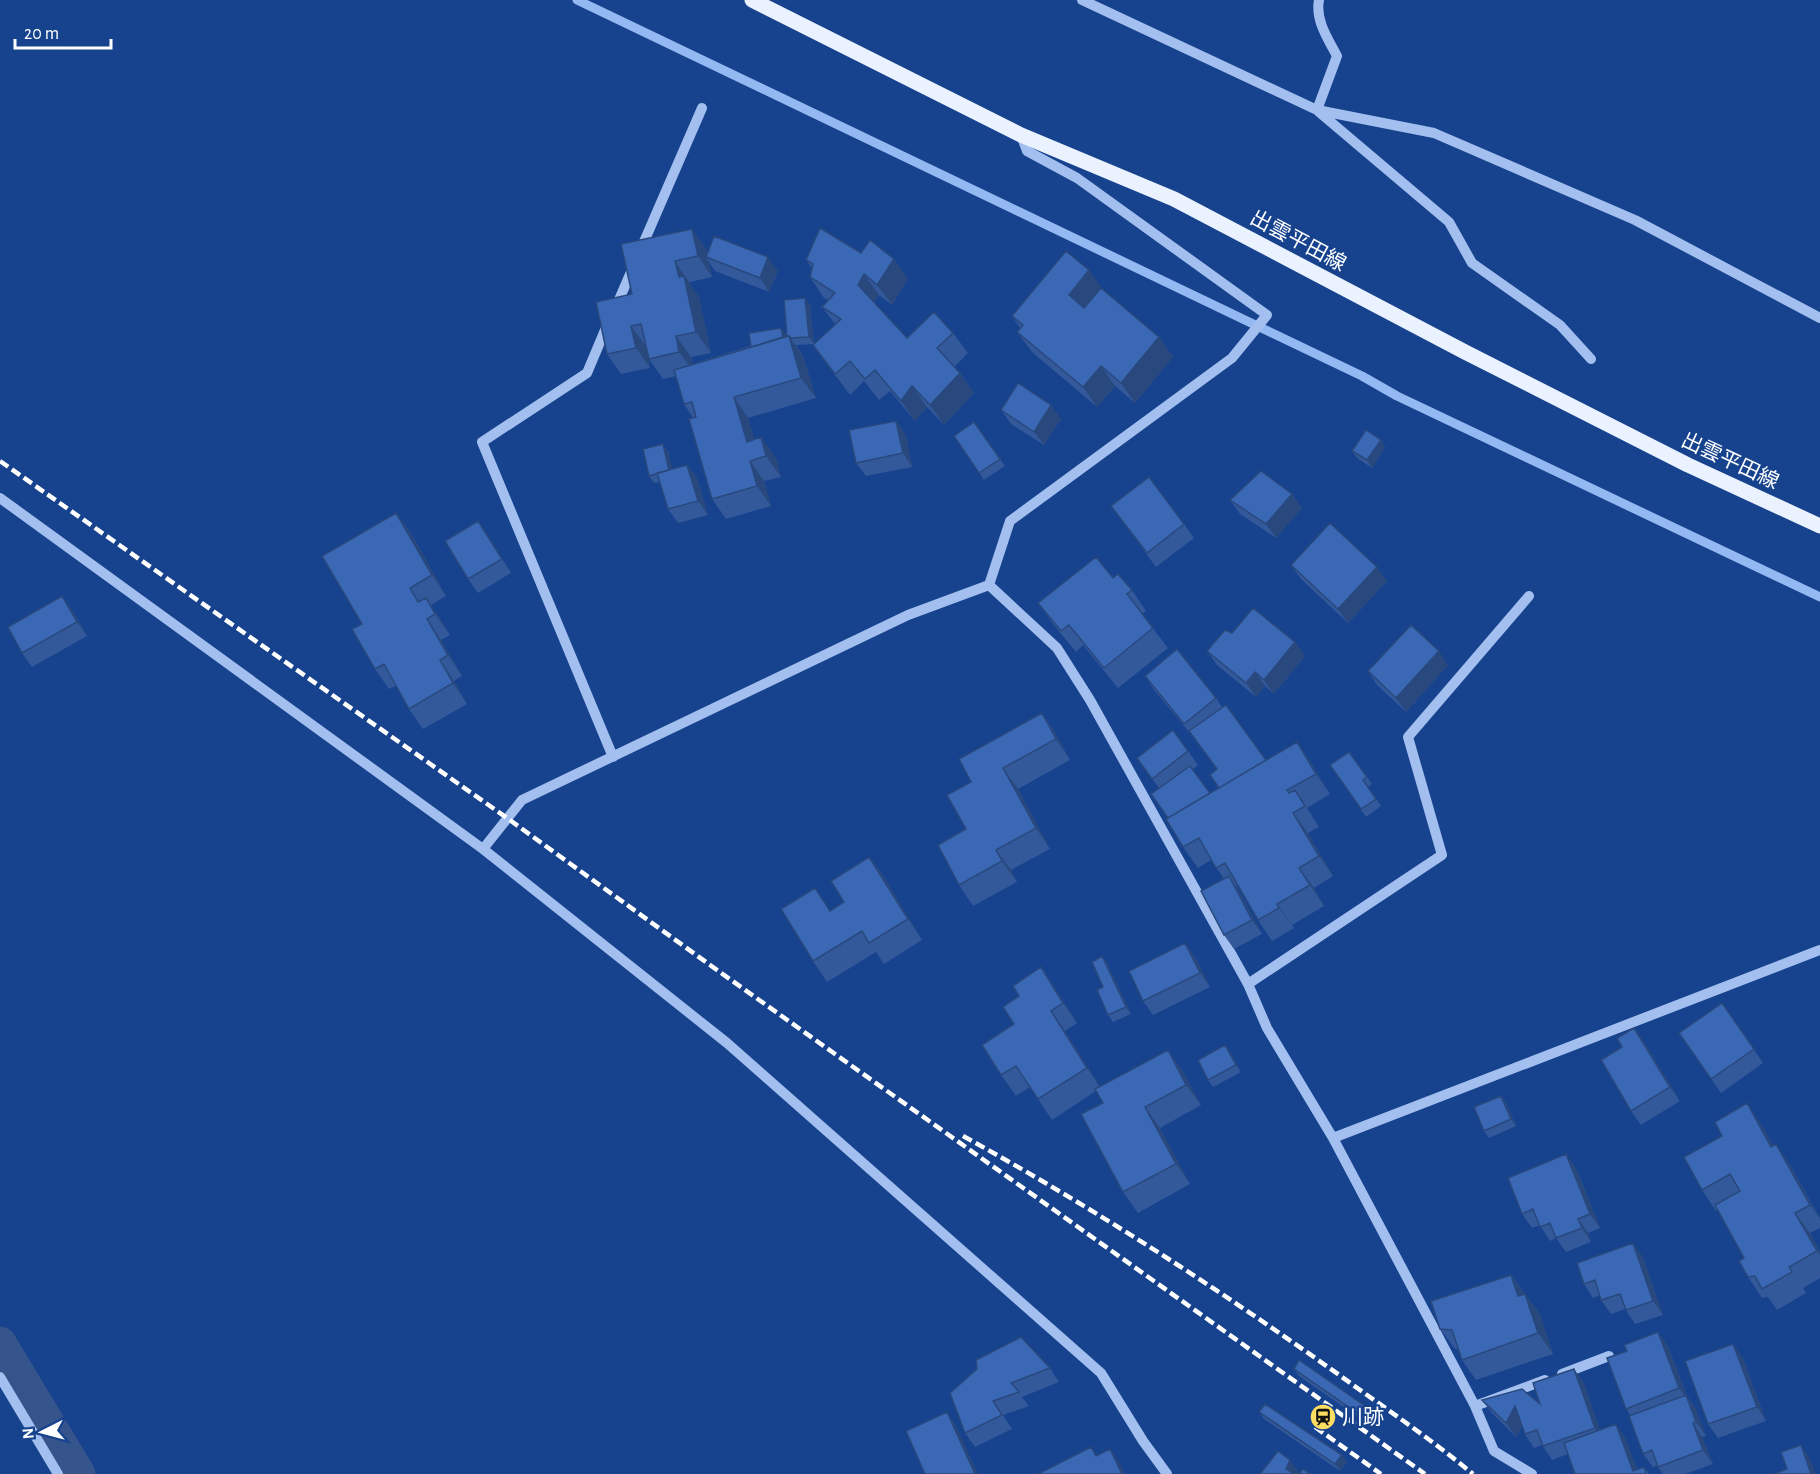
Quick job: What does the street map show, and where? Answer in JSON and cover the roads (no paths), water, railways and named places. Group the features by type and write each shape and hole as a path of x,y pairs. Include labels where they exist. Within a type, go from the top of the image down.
{"main road":[{"name":"出雲平田線","path":"752,0 1021,135 1174,199 1465,352 1635,438 1820,526"}],"street":[{"path":"1082,0 1317,110 1434,133 1635,220 1820,318"},
{"path":"1317,110 1337,56 1323,30 1318,7 1319,0"},
{"path":"613,757 482,442 587,373 702,108"},
{"path":"1317,110 1449,222 1472,263 1560,325 1591,359"},
{"path":"989,585 1010,521 1232,358 1267,315 1077,178 1027,151 1021,135"},
{"path":"0,498 483,849 727,1042 1101,1373 1143,1441 1167,1474"},
{"path":"483,849 522,800 908,615 989,585"},
{"path":"989,585 1057,648 1090,700 1248,984 1268,1028 1333,1138 1475,1407 1494,1450 1532,1474"},
{"path":"1248,984 1442,855 1408,737 1529,596"},
{"path":"1333,1138 1820,950"},
{"path":"1475,1407 1609,1356"},
{"path":"0,1377 58,1474"}],"waterway":[{"path":"577,0 1362,376 1397,396 1820,597"},
{"path":"0,1343 79,1474"}],"railway":[{"path":"0,461 507,818 1425,1474"},
{"path":"963,1136 1012,1163 1203,1281 1425,1436 1473,1474"},
{"path":"1315,1427 1381,1474"}],"place":[{"name":"川跡","path":"1323,1417"}]}
